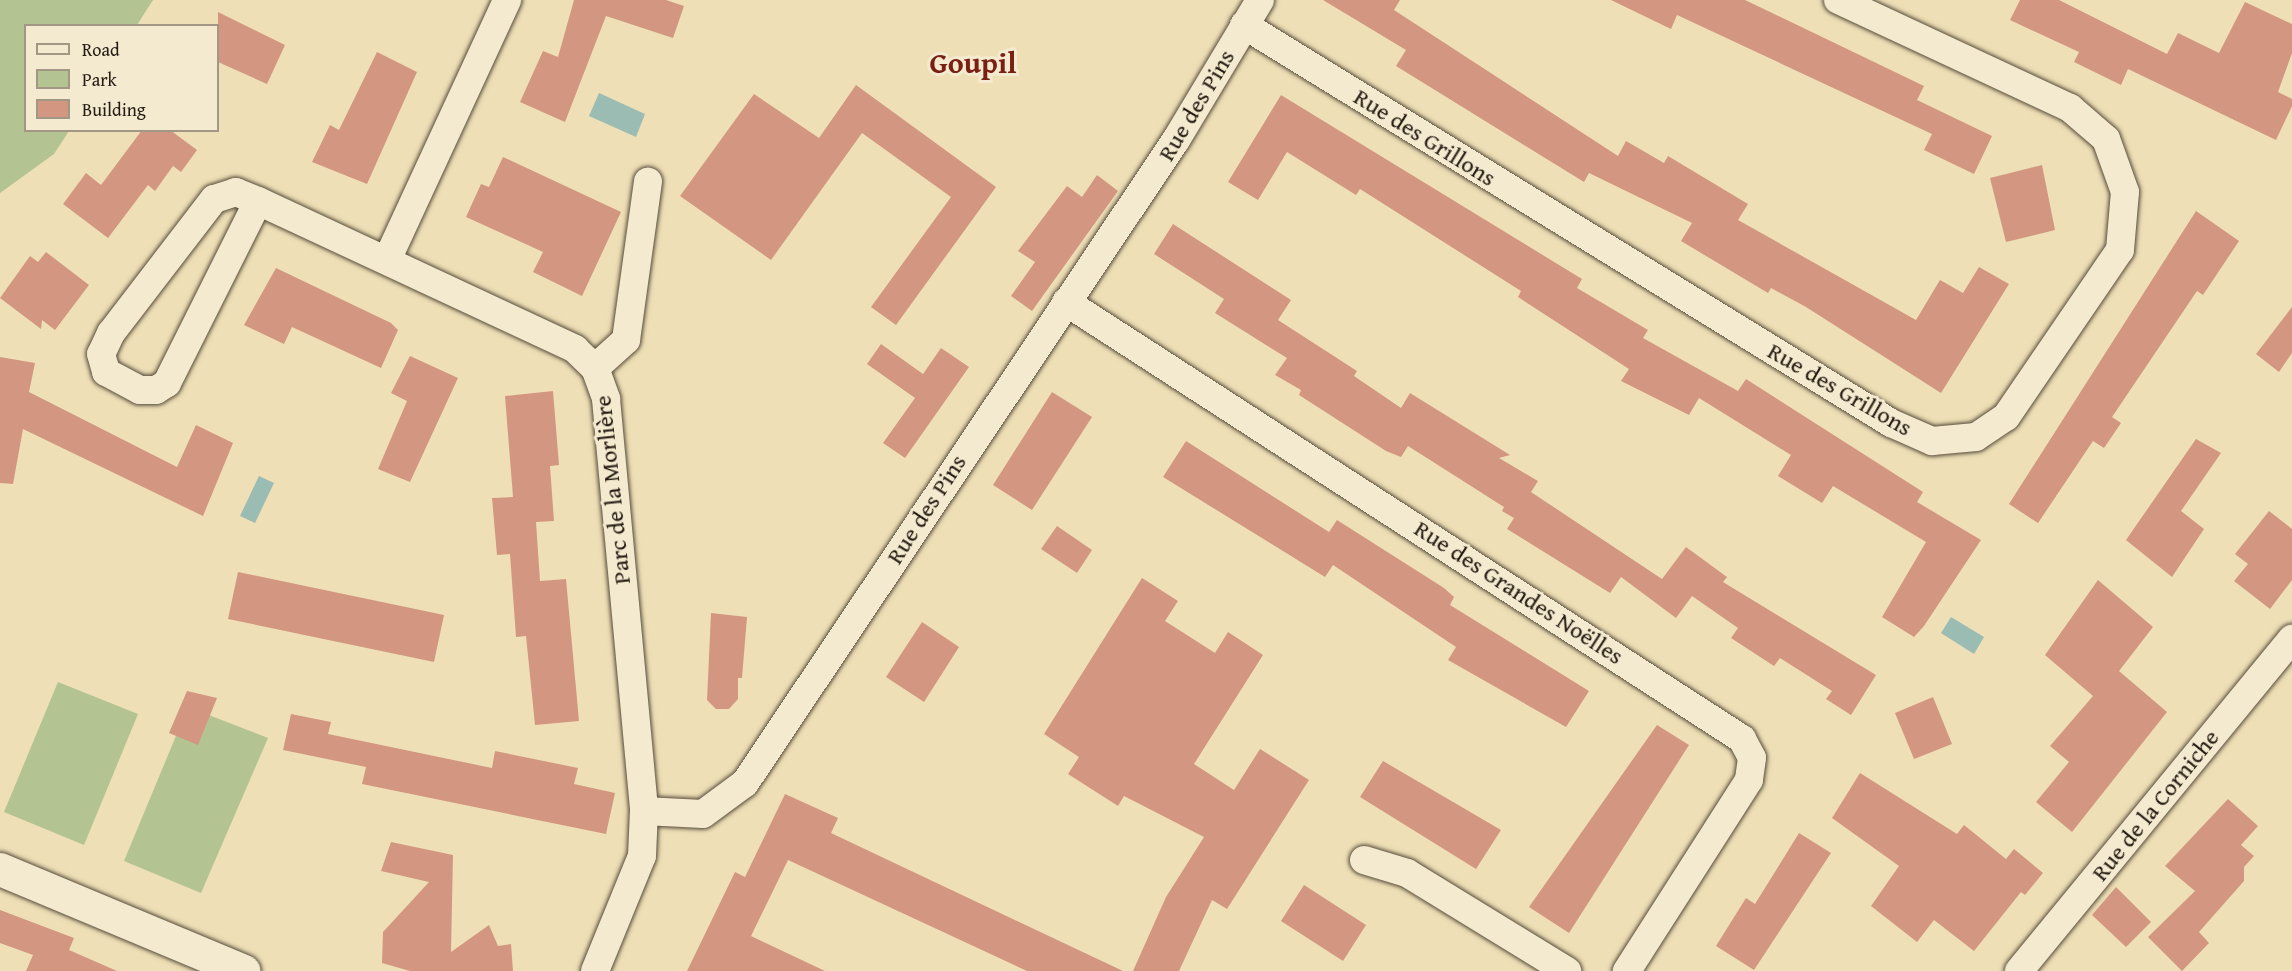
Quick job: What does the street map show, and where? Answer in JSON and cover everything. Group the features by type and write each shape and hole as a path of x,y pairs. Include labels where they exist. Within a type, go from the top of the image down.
{"street":[{"path":"388,258 507,0"},
{"name":"Rue des Pins","path":"644,811 703,814 745,783 1176,140 1260,0"},
{"name":"Rue des Grillons","path":"1244,25 1891,423 1932,441 1976,437 2006,417 2120,250 2125,192 2106,140 2070,108 1838,0"},
{"path":"595,368 626,340 648,182"},
{"name":"Parc de la Morlière","path":"258,201 167,382 156,390 140,390 106,372 101,354 111,333 214,200 236,192 258,201 388,258 575,349 595,368 606,399 644,811"},
{"name":"Rue des Grandes Noëlles","path":"1066,302 1742,739 1752,758 1749,780 1627,971"},
{"name":"Rue de la Corniche","path":"2019,971 2292,639"},
{"path":"595,971 642,856 644,811"},
{"path":"1364,860 1407,873 1567,971"},
{"path":"0,869 244,971"}],"green space":[{"path":"0,0 153,0 138,24 24,24 24,132 68,132 54,154 0,193"},
{"path":"58,682 138,714 84,845 4,812"},
{"path":"188,707 268,738 201,893 124,861"}],"water":[{"path":"599,93 645,114 636,137 589,116"},
{"path":"259,476 274,483 255,523 240,516"},
{"path":"1951,617 1984,637 1974,654 1941,633"}],"building":[{"path":"574,0 666,0 684,6 673,38 606,16 565,122 520,102 543,51 558,57"},
{"path":"1323,0 1400,0 1394,10 1618,156 1626,141 1664,163 1668,156 1748,204 1738,220 1916,320 1940,280 1963,293 1979,267 2009,284 1941,393 1806,307 1771,288 1768,293 1681,241 1692,223 1589,173 1584,182 1396,66 1406,50"},
{"path":"1611,0 1745,0 1924,86 1917,100 1992,136 1974,174 1924,150 1932,134 1677,15 1671,29"},
{"path":"2020,0 2059,0 2167,54 2178,33 2219,53 2245,2 2292,24 2292,53 2278,92 2292,99 2292,106 2276,140 2128,69 2121,85 2074,62 2079,52 2010,20"},
{"path":"218,12 285,45 267,84 219,62"},
{"path":"377,52 417,72 367,184 312,162 330,125 339,130"},
{"path":"856,85 996,187 896,325 871,307 951,197 862,133 771,260 680,196 754,94 819,138"},
{"path":"1281,95 1582,279 1577,288 1648,330 1643,338 1738,391 1746,379 1923,492 1917,502 1981,540 1924,626 1914,637 1882,617 1926,542 1833,486 1822,503 1778,476 1791,455 1699,398 1689,415 1621,381 1629,369 1518,297 1521,291 1360,189 1356,195 1287,152 1258,200 1228,182"},
{"path":"141,132 173,132 197,150 181,172 173,166 155,191 148,185 108,238 63,204 86,173 101,185"},
{"path":"503,157 621,212 582,296 533,272 543,252 466,217 481,184 489,187"},
{"path":"2042,165 2055,230 2006,242 1990,178"},
{"path":"1097,175 1118,191 1032,311 1011,296 1035,262 1018,251 1067,186 1082,197"},
{"path":"2196,211 2239,241 2203,295 2197,291 2112,417 2121,423 2104,448 2093,441 2038,523 2009,504"},
{"path":"1173,224 1291,300 1278,320 1357,371 1354,376 1401,408 1410,393 1510,455 1499,458 1538,481 1531,492 1662,579 1686,547 1727,577 1723,582 1876,675 1851,715 1826,699 1832,691 1780,658 1774,666 1731,638 1738,628 1692,596 1676,618 1621,577 1610,593 1507,529 1514,518 1502,511 1504,507 1408,446 1401,457 1386,451 1299,395 1301,390 1275,375 1287,358 1215,313 1224,299 1154,254"},
{"path":"46,252 89,285 55,330 42,320 41,329 0,298 30,256 38,262"},
{"path":"276,268 391,323 398,330 381,368 292,327 284,344 244,325"},
{"path":"2292,307 2292,353 2279,372 2256,354"},
{"path":"881,344 923,374 941,348 969,367 905,458 883,443 915,398 867,364"},
{"path":"410,356 458,378 410,482 378,469 407,401 391,393"},
{"path":"0,357 35,363 29,392 177,467 196,425 233,443 203,516 23,429 13,484 0,483"},
{"path":"553,391 559,465 550,466 554,521 536,522 540,581 566,579 579,721 535,725 526,636 516,637 510,554 497,555 492,498 513,497 505,396"},
{"path":"1052,392 1092,417 1032,510 993,485"},
{"path":"2196,439 2221,453 2181,511 2204,529 2172,577 2126,540"},
{"path":"1186,441 1329,532 1337,520 1444,588 1454,597 1450,605 1589,691 1566,727 1448,660 1456,647 1333,565 1325,577 1163,477"},
{"path":"2269,511 2292,529 2292,580 2270,609 2234,581 2248,564 2235,554"},
{"path":"1057,526 1092,550 1077,573 1041,549"},
{"path":"238,572 444,615 434,662 228,619"},
{"path":"1142,578 1178,601 1165,621 1215,653 1228,632 1263,655 1194,764 1234,790 1260,749 1309,780 1227,909 1212,900 1179,971 1133,971 1166,897 1204,837 1124,796 1118,806 1068,774 1079,757 1044,734"},
{"path":"2098,580 2153,627 2119,671 2167,712 2072,832 2036,802 2069,762 2050,746 2093,696 2045,655"},
{"path":"711,613 747,617 742,678 738,678 738,699 729,709 716,709 707,700"},
{"path":"922,622 959,647 924,702 886,677"},
{"path":"187,691 217,698 198,745 169,733"},
{"path":"1933,697 1952,744 1914,759 1895,713"},
{"path":"291,714 331,722 328,734 492,768 495,751 578,768 574,784 615,793 606,834 362,784 366,767 283,750"},
{"path":"1657,725 1689,745 1569,933 1529,907"},
{"path":"1383,761 1501,830 1476,869 1360,797"},
{"path":"1860,773 1957,834 1964,825 2006,859 2014,849 2043,873 2025,895 2021,892 1974,951 1934,920 1917,942 1871,906 1899,866 1832,818"},
{"path":"785,794 838,818 831,833 1123,971 1027,971 788,860 751,936 825,971 687,971 735,872 745,877"},
{"path":"2228,799 2258,826 2241,845 2254,856 2244,867 2244,881 2199,932 2209,943 2182,971 2148,937 2195,891 2165,866"},
{"path":"1799,833 1831,853 1754,970 1716,946 1746,898 1755,904"},
{"path":"391,842 453,855 451,952 489,925 498,946 511,944 513,971 410,971 382,963 383,932 429,882 381,871"},
{"path":"1304,885 1366,925 1343,961 1281,921"},
{"path":"2116,887 2151,922 2126,947 2092,915"},
{"path":"0,910 74,938 69,950 117,971 26,971 33,955 0,943"}],"district":[{"name":"Goupil","path":"973,62"}]}
